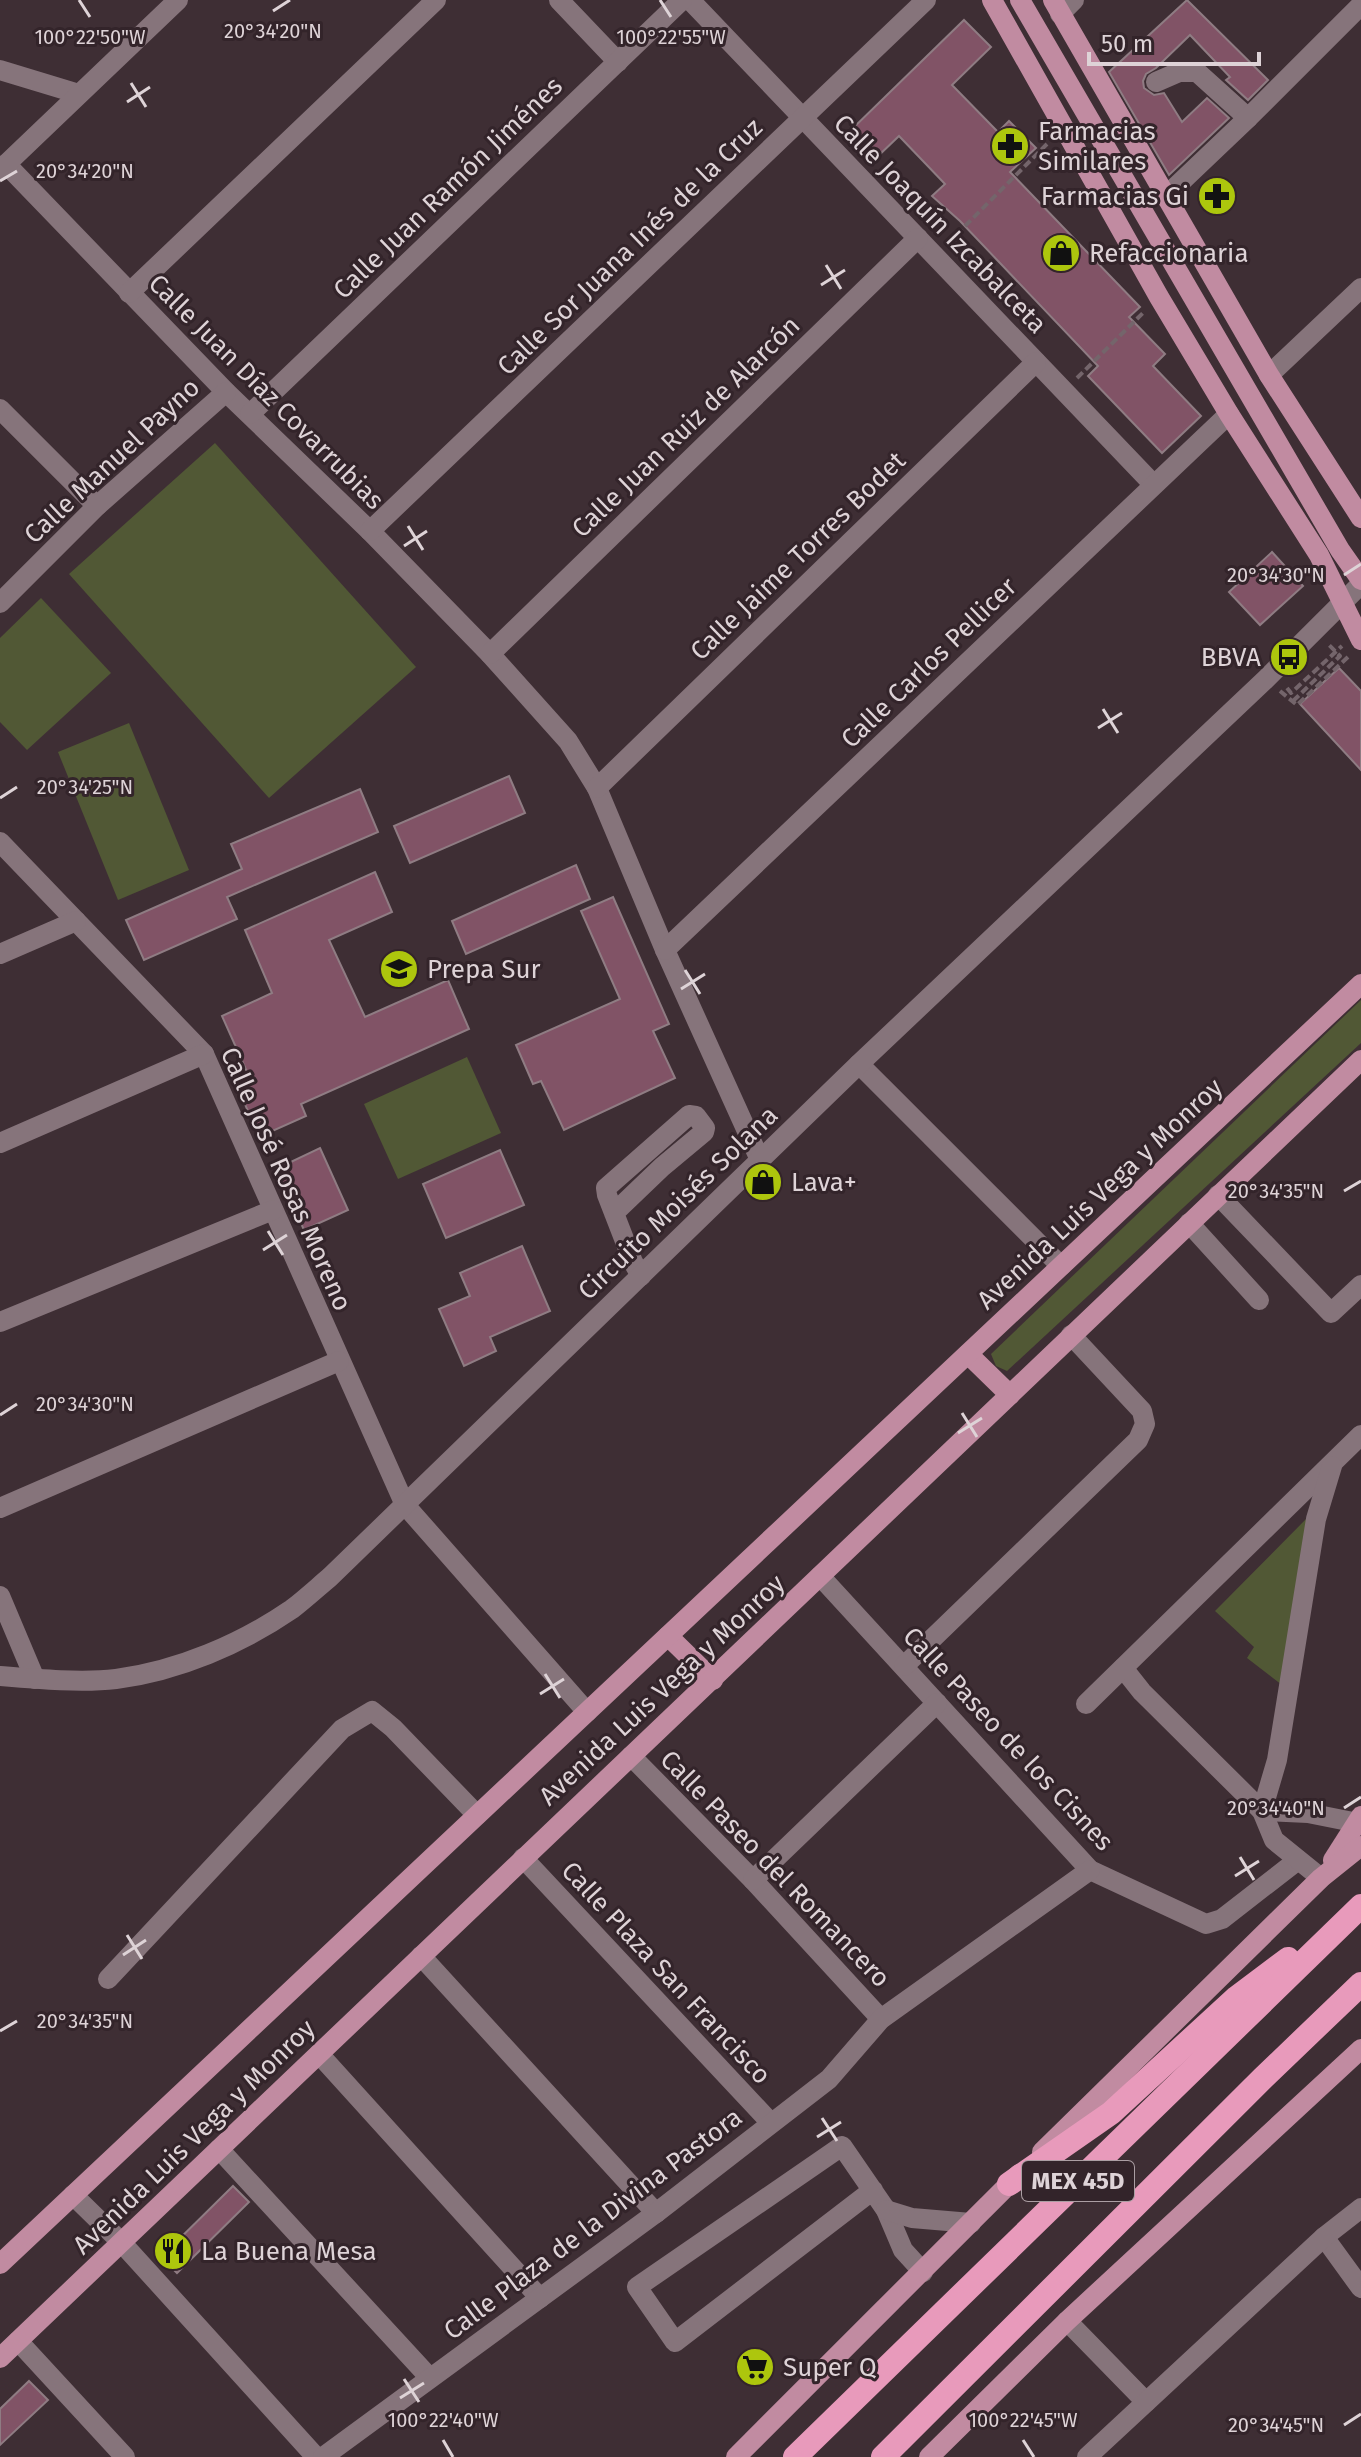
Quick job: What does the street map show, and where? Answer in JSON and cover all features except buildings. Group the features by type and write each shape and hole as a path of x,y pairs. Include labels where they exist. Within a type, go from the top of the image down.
{"highway":[{"path":"1009,2184 1111,2113 1236,1998 1361,1905"},
{"name":"MEX 45D","path":"795,2457 1361,1905"},
{"name":"MEX 45D","path":"883,2457 1361,1984"}],"main road":[{"path":"992,0 1159,297 1319,555 1343,602 1354,645"},
{"path":"1020,0 1361,582"},
{"path":"1062,5 1165,197 1269,375 1361,518"},
{"name":"Avenida Luis Vega y Monroy","path":"0,2264 1361,984"},
{"name":"Avenida Luis Vega y Monroy","path":"0,2358 1361,1060"},
{"path":"968,1354 1010,1395"},
{"path":"668,1636 713,1680"},
{"path":"1321,1878 1360,1820"},
{"path":"736,2457 1321,1878 1361,1846"},
{"path":"929,2457 1067,2321 1361,2049"}],"street":[{"path":"3,167 178,0"},
{"path":"129,293 436,0"},
{"path":"559,0 618,62"},
{"name":"Calle Juan Ramón Jiménes","path":"250,414 682,0"},
{"name":"Calle Joaquín Izcabalceta","path":"690,0 1153,484"},
{"name":"Calle Sor Juana Inés de la Cruz","path":"370,531 926,0"},
{"path":"1165,197 1361,5"},
{"path":"0,70 79,94"},
{"path":"1156,82 1179,72 1197,72 1248,118"},
{"name":"Calle Juan Díaz Covarrubias","path":"3,167 226,392 370,531 490,654 568,741 597,788 665,950 760,1160"},
{"name":"Calle Juan Ruiz de Alarcón","path":"490,654 918,238"},
{"path":"1269,375 1361,288"},
{"name":"Calle Jaime Torres Bodet","path":"597,788 1036,362"},
{"name":"Calle Manuel Payno","path":"0,603 97,506 226,392"},
{"path":"0,409 97,506"},
{"name":"Calle Carlos Pellicer","path":"665,950 1229,414"},
{"name":"Circuito Moisés Solana","path":"0,1676 115,1679 173,1667 252,1633 293,1608 405,1505 859,1064 1275,682 1361,582"},
{"name":"Calle José Rosas Moreno","path":"0,842 204,1054 405,1505 587,1712"},
{"path":"0,954 76,921"},
{"path":"0,1143 204,1054"},
{"path":"859,1064 1061,1266"},
{"path":"614,1213 704,1132 705,1128 696,1116 689,1115 606,1188 614,1213 633,1262 641,1276"},
{"path":"1218,1195 1331,1313 1361,1285"},
{"path":"0,1322 273,1210"},
{"path":"1189,1223 1259,1300"},
{"path":"904,1666 1138,1440 1145,1424 1142,1411 1071,1335"},
{"path":"0,1508 339,1361"},
{"path":"1086,1704 1361,1435"},
{"path":"1262,1811 1277,1760 1316,1519 1333,1464"},
{"name":"Calle Paseo de los Cisnes","path":"820,1576 1090,1870 1206,1924 1222,1919 1298,1860"},
{"path":"0,1596 35,1679"},
{"path":"1123,1668 1142,1692 1262,1811 1274,1840 1321,1878"},
{"path":"753,1880 937,1703"},
{"path":"108,1979 342,1729 372,1711 393,1728 477,1815"},
{"name":"Calle Paseo del Romancero","path":"631,1756 753,1880 881,2019"},
{"path":"1262,1811 1360,1820"},
{"name":"Calle Plaza San Francisco","path":"523,1858 771,2123"},
{"name":"Calle Plaza de la Divina Pastora","path":"323,2457 656,2213 829,2079 881,2019 1090,1870"},
{"path":"421,1956 656,2213"},
{"path":"319,2054 540,2298"},
{"path":"873,2190 675,2342 637,2287 842,2146 873,2190 886,2210 903,2250 923,2272"},
{"path":"219,2149 430,2378"},
{"path":"73,2195 121,2242 316,2457"},
{"path":"1087,2457 1324,2237 1361,2208"},
{"path":"886,2210 912,2218 971,2223"},
{"path":"1324,2237 1361,2288"},
{"path":"1067,2321 1146,2402"},
{"path":"18,2341 125,2457"}],"path":[{"path":"935,256 1064,128"},
{"path":"1064,391 1159,297"},
{"path":"1295,700 1340,656 1328,643"},
{"path":"1275,682 1291,693 1354,645"},
{"path":"1275,682 1297,705 1354,645"}],"green space":[{"path":"215,443 416,667 269,798 69,574"},
{"path":"41,598 111,673 27,750 0,722 0,638"},
{"path":"129,723 189,870 118,900 58,752"},
{"path":"1361,1000 1361,1043 1007,1371 996,1366 991,1354"},
{"path":"467,1057 501,1133 398,1179 364,1104"},
{"path":"1311,1514 1286,1688 1247,1658 1254,1647 1215,1611"}],"place":[{"name":"Farmacias Similares","path":"1010,146"},
{"name":"Farmacias Gi","path":"1217,196"},
{"name":"Refaccionaria","path":"1061,253"},
{"name":"BBVA","path":"1289,657"},
{"name":"Prepa Sur","path":"399,969"},
{"name":"Lava+","path":"763,1182"},
{"name":"La Buena Mesa","path":"173,2251"},
{"name":"Super Q","path":"755,2367"}]}
